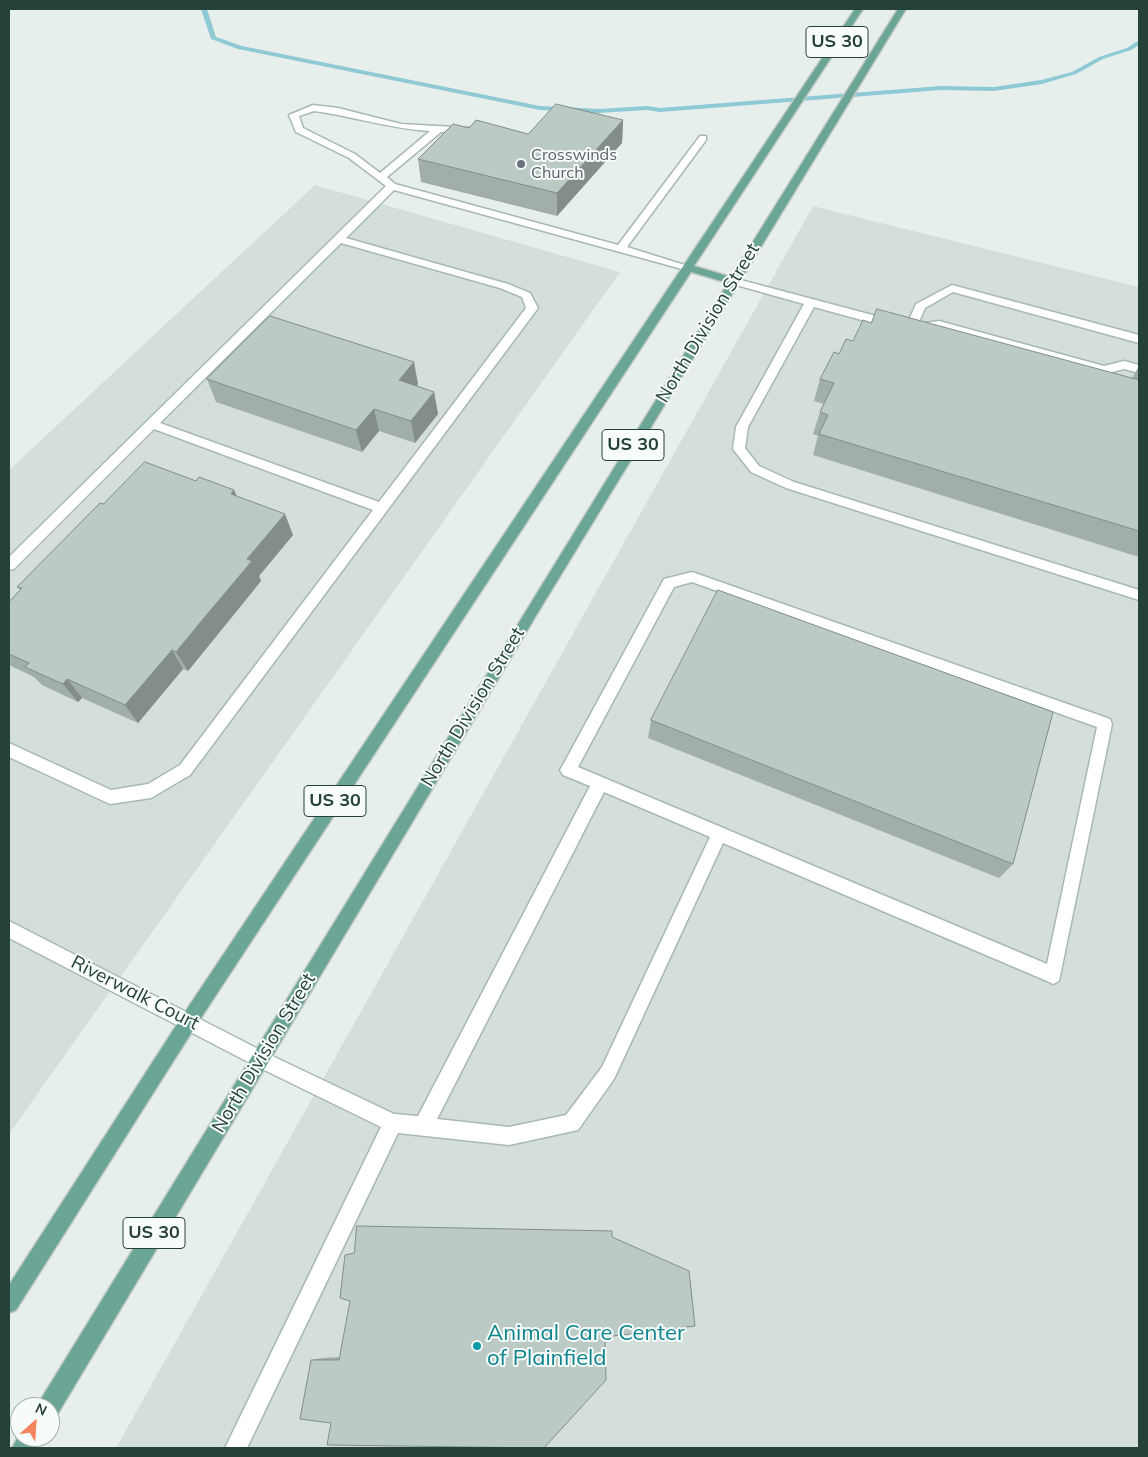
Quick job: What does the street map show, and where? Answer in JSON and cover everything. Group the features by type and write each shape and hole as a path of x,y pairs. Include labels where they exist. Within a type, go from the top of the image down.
{"main road":[{"name":"US 30","path":"9,1303 190,1021 686,267 859,9"},
{"name":"North Division Street","path":"54,1397 733,281 902,9"},
{"path":"686,267 733,281"}],"street":[{"path":"482,132 401,127 338,111 313,108 294,115 299,130 352,156 392,186 686,267"},
{"path":"381,178 438,130"},
{"path":"620,249 703,138"},
{"path":"9,565 392,186"},
{"path":"9,750 110,797 151,791 185,770 532,308 526,295 504,286 339,239"},
{"path":"733,281 911,329 939,325 1104,370 1124,365 1139,369"},
{"path":"911,329 920,306 952,288 1139,339"},
{"path":"811,302 742,427 739,449 755,469 790,485 1139,595"},
{"path":"152,424 382,508"},
{"path":"692,576 1105,724 1053,975 600,783 568,770 668,583 692,576"},
{"path":"422,1128 600,783"},
{"name":"Riverwalk Court","path":"9,929 190,1021 260,1059 393,1124 509,1136 572,1123 608,1073 718,834"},
{"path":"236,1448 393,1124"}],"shaded area":[{"path":"315,185 620,272 9,1134 9,470"},
{"path":"813,206 1139,287 1139,1448 116,1448"}],"building":[{"path":"556,104 623,120 557,193 418,159 453,124 469,128 476,120 528,134"},
{"path":"877,309 1139,380 1139,531 819,434 828,415 820,412 834,383 820,379 834,352 839,354 846,339 853,341 863,320 871,323"},
{"path":"270,316 414,362 399,380 434,392 411,421 374,409 356,430 207,379"},
{"path":"145,462 196,481 199,477 234,490 231,494 285,514 247,559 252,561 176,652 172,650 125,705 67,679 63,684 25,667 29,663 9,654 9,602 22,588 17,587 100,503 103,504"},
{"path":"718,590 1053,712 1013,864 651,720"},
{"name":"Animal Care Center of Plainfield","path":"357,1226 612,1231 612,1237 689,1271 695,1326 605,1337 606,1380 544,1448 327,1445 331,1423 300,1419 311,1360 339,1360 350,1301 340,1298 345,1255 354,1253"}],"waterway":[{"path":"204,9 213,38 240,48 540,108 599,111 647,108 660,110 941,88 994,89 1042,82 1074,73 1101,58 1129,49 1139,42"}],"place":[{"name":"Crosswinds Church","path":"521,164"},
{"name":"Animal Care Center of Plainfield","path":"477,1346"}]}
